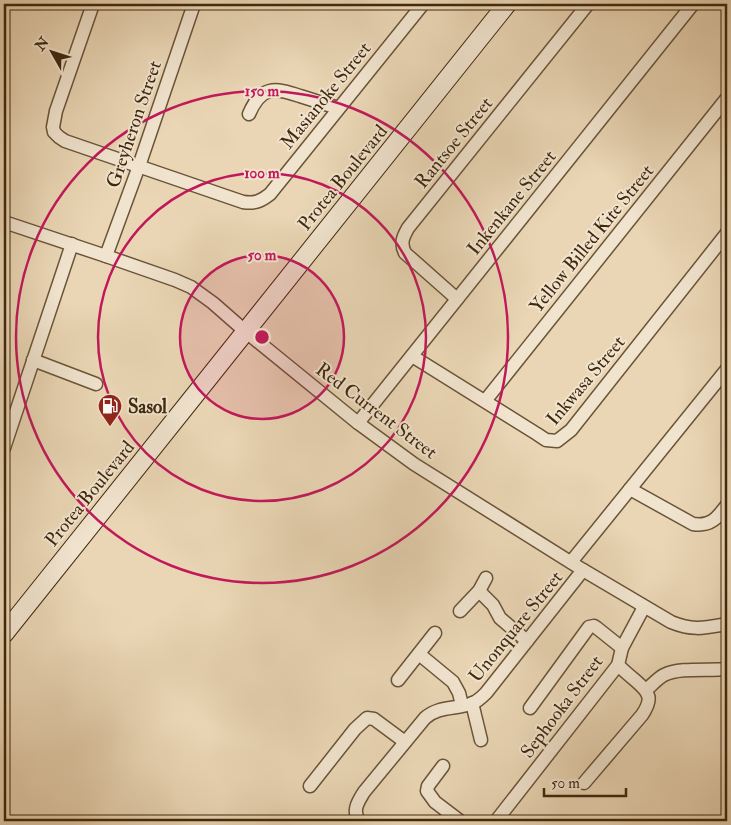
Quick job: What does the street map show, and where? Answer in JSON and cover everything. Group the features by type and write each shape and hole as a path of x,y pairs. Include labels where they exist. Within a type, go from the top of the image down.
{"street":[{"name":"Masianoke Street","path":"93,4 56,111 54,132 64,141 243,202 256,202 270,194 423,4"},
{"name":"Greyheron Street","path":"106,256 194,4"},
{"name":"Protea Boulevard","path":"4,634 507,4"},
{"name":"Rantsoe Street","path":"457,299 405,253 402,248 404,235 588,4"},
{"name":"Inkenkane Street","path":"358,423 692,4"},
{"path":"249,114 253,104 264,93 272,90 285,91 338,108"},
{"name":"Yellow Billed Kite Street","path":"485,402 727,98"},
{"name":"Red Current Street","path":"4,222 72,244 191,287 358,423 414,464 671,622 691,628 709,628 727,624"},
{"name":"Inkwasa Street","path":"412,356 546,440 557,441 571,430 727,233"},
{"path":"4,448 72,244"},
{"path":"33,360 96,384"},
{"name":"Unonquare Street","path":"571,562 727,368"},
{"path":"630,489 694,524 700,525 712,522 727,505"},
{"name":"Unonquare Street","path":"360,821 356,817 355,808 358,801 425,718 437,710 478,700 486,693 584,570"},
{"path":"460,611 479,591 486,578"},
{"path":"479,591 493,605 500,618 527,641"},
{"name":"Sephooka Street","path":"496,821 618,666 622,648 644,606"},
{"path":"530,708 589,627 594,626 622,648"},
{"path":"398,680 435,633"},
{"path":"419,654 453,682 467,704 481,740"},
{"path":"584,783 646,709 648,703 646,690 618,666"},
{"path":"646,690 670,672 727,668"},
{"path":"310,786 355,729 367,718 374,719 405,742"},
{"path":"443,766 428,786 427,791 435,802 460,821"}],"place":[{"name":"Sasol","path":"110,427"}]}
